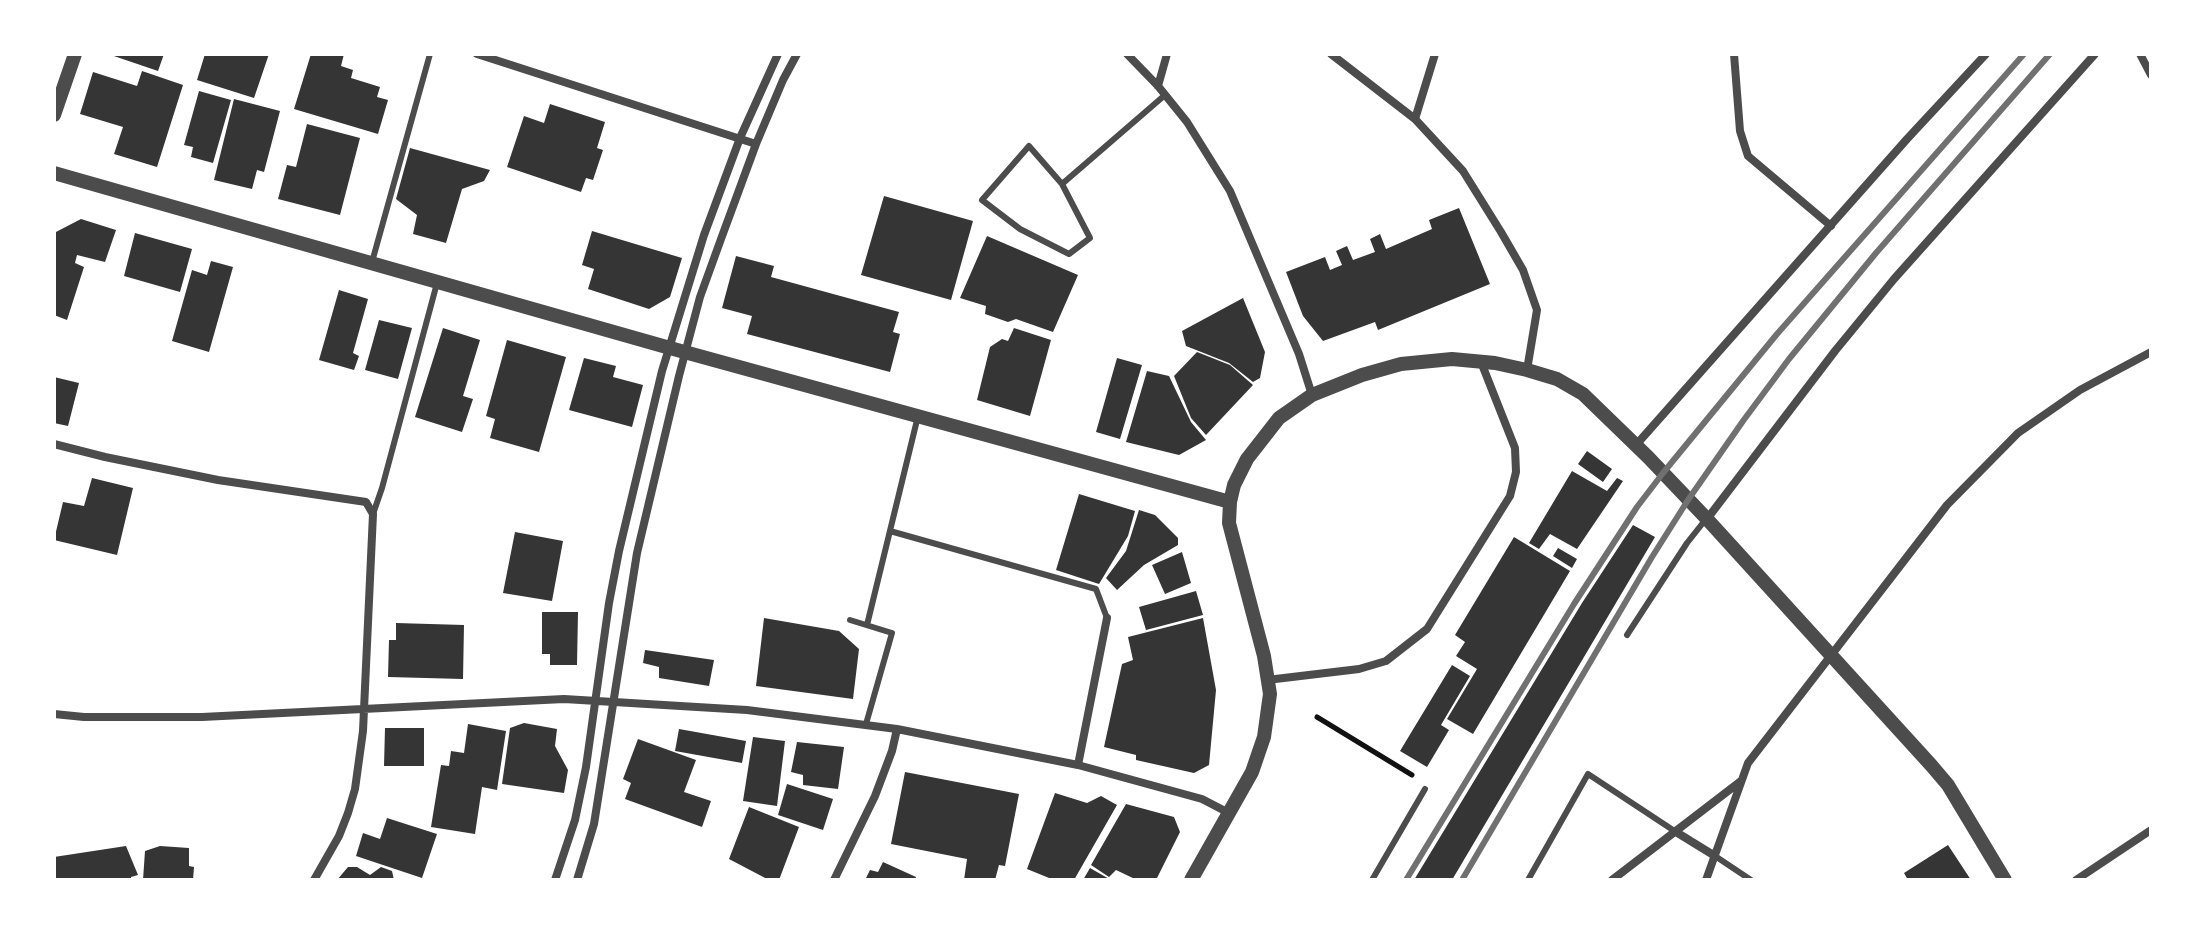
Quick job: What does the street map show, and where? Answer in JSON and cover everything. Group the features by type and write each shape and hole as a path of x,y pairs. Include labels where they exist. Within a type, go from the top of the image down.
{"street":[{"path":"54,115 75,54"},
{"path":"477,54 756,144"},
{"path":"555,880 575,820 586,767 619,551 652,409 704,235 740,138 778,54"},
{"path":"577,880 594,824 637,553 700,297 756,144 797,54"},
{"path":"1127,54 1187,122 1230,191 1299,354 1312,395"},
{"path":"1158,86 1167,54"},
{"path":"1331,54 1415,119 1463,171 1523,270 1537,310 1527,370"},
{"path":"1415,119 1435,54"},
{"path":"1734,54 1740,131 1748,156 1831,226"},
{"path":"1636,445 1986,54"},
{"path":"1707,519 1894,279 2095,54"},
{"path":"2140,54 2151,75"},
{"path":"54,173 670,348 1230,502"},
{"path":"1706,880 1748,763 1947,505 2018,433 2080,390 2151,352"},
{"path":"1191,880 1252,772 1264,737 1270,694 1264,656 1229,523 1234,485 1247,459 1279,418 1312,395 1362,375 1401,364 1452,359 1527,370 1557,379 1583,394 1707,519 1948,785 2005,880"},
{"path":"1267,680 1359,669 1386,661 1427,629 1510,496 1516,472 1515,448 1481,362"},
{"path":"54,444 218,480 366,502 373,514 361,746 352,801 339,836 314,880"},
{"path":"1078,765 1107,618"},
{"path":"54,714 202,717 564,699 747,710 897,729 1078,765 1202,799 1229,813"},
{"path":"834,880 875,796 897,729"},
{"path":"1612,880 1741,781"},
{"path":"2076,880 2151,830"},
{"path":"1676,832 1715,856"}],"lane":[{"path":"372,262 430,54"},
{"path":"1062,184 1165,95"},
{"path":"1029,146 1062,184 1090,238 1069,254 1020,229 982,200 1029,146"},
{"path":"373,514 437,281"},
{"path":"867,625 918,416"},
{"path":"1627,635 1687,543 1707,519"},
{"path":"890,531 1096,589 1107,618"},
{"path":"850,620 892,633 866,724"},
{"path":"1528,880 1588,774 1676,832"},
{"path":"1372,880 1425,789"},
{"path":"1715,856 1751,880"}],"path":[{"path":"1317,717 1428,785 1425,789"}],"building":[{"path":"108,54 164,54 158,71"},
{"path":"205,54 269,54 254,98 197,80"},
{"path":"311,54 344,54 341,66 353,70 351,78 380,87 377,97 388,100 378,134 294,109"},
{"path":"142,71 183,85 157,167 114,154 123,127 80,114 93,72 137,86"},
{"path":"199,91 231,100 213,163 191,157 193,147 184,145"},
{"path":"234,99 280,111 264,172 257,170 252,189 214,180"},
{"path":"550,104 605,122 597,148 603,150 593,180 586,178 581,192 507,167 524,116 544,123"},
{"path":"307,124 360,138 340,215 278,199 287,165 296,167"},
{"path":"410,148 490,170 484,181 462,189 446,243 413,234 417,215 396,199"},
{"path":"884,196 973,221 951,300 861,275"},
{"path":"1459,208 1490,284 1378,330 1375,322 1323,341 1303,316 1286,272 1325,257 1330,270 1342,265 1336,251 1347,246 1353,260 1375,252 1370,239 1380,234 1386,249 1432,229 1429,220"},
{"path":"81,219 116,230 105,262 77,255 75,263 84,267 67,320 54,315 54,233"},
{"path":"592,231 682,258 670,297 649,309 588,289 594,269 582,265"},
{"path":"135,233 192,249 180,292 124,276"},
{"path":"987,236 1078,275 1053,332 1016,319 1008,322 985,314 986,306 960,298"},
{"path":"736,256 774,266 771,277 899,312 893,332 900,334 890,372 747,334 752,316 722,308"},
{"path":"211,261 233,267 209,352 172,341 192,270 207,275"},
{"path":"339,290 368,299 353,353 359,356 354,370 319,360"},
{"path":"1243,298 1265,352 1260,378 1253,382 1229,363 1186,346 1182,331"},
{"path":"379,320 412,328 398,379 365,370"},
{"path":"443,328 480,340 463,396 473,399 462,432 415,417"},
{"path":"1014,328 1051,340 1030,416 977,400 990,347 1002,339 1008,341"},
{"path":"507,340 566,357 539,452 490,438 495,419 486,416"},
{"path":"1197,352 1230,365 1253,385 1206,435 1191,418 1174,376"},
{"path":"584,358 616,366 613,377 643,385 632,427 569,410"},
{"path":"1117,358 1142,365 1120,439 1096,432"},
{"path":"1147,371 1169,376 1191,422 1206,440 1179,455 1126,442"},
{"path":"54,377 79,383 68,426 54,423"},
{"path":"1587,451 1612,469 1603,482 1578,464"},
{"path":"1572,471 1607,491 1617,478 1623,481 1577,549 1550,534 1539,549 1529,543"},
{"path":"92,478 133,488 117,555 54,540 63,502 84,506"},
{"path":"1079,494 1135,511 1128,536 1099,584 1056,570"},
{"path":"1139,510 1155,515 1178,538 1178,545 1144,565 1117,590 1106,578 1126,551"},
{"path":"1633,525 1655,537 1452,880 1414,880 1582,603"},
{"path":"515,532 563,541 552,601 503,593"},
{"path":"1514,537 1570,571 1473,734 1447,719 1477,669 1456,656 1465,642 1455,635"},
{"path":"1558,548 1577,559 1572,568 1553,556"},
{"path":"1182,552 1191,583 1165,594 1152,565"},
{"path":"1196,591 1203,615 1146,630 1139,607"},
{"path":"542,612 578,612 577,665 550,665 550,654 542,654"},
{"path":"764,618 839,631 859,649 853,699 756,686"},
{"path":"1203,618 1216,690 1209,765 1194,773 1136,760 1136,755 1104,747 1122,664 1133,660 1128,637"},
{"path":"396,623 464,625 463,679 388,677 389,640 396,640"},
{"path":"645,650 714,660 709,686 659,678 659,667 643,663"},
{"path":"1452,665 1470,676 1441,725 1449,730 1427,767 1400,751"},
{"path":"524,723 557,729 555,746 568,770 564,793 502,784 510,728"},
{"path":"468,724 506,731 497,790 482,787 475,834 431,827 441,765 449,766 451,751 464,753"},
{"path":"385,728 424,728 424,766 384,766"},
{"path":"679,729 746,741 742,763 675,751"},
{"path":"753,737 785,741 777,806 743,801"},
{"path":"638,739 696,760 684,792 711,801 702,827 625,799 631,783 623,779"},
{"path":"797,742 844,747 838,789 803,785 803,775 791,772"},
{"path":"905,772 1019,794 1005,866 999,865 995,880 964,880 967,859 891,844"},
{"path":"787,784 833,799 823,830 778,815"},
{"path":"1055,793 1087,803 1101,796 1117,805 1074,880 1054,880 1027,869"},
{"path":"1126,804 1174,817 1180,832 1156,880 1137,880 1116,870 1109,877 1091,865"},
{"path":"749,807 799,827 779,880 769,880 729,859"},
{"path":"387,818 437,834 422,878 356,856 363,833 380,839"},
{"path":"1948,845 1971,880 1908,880 1904,873"},
{"path":"126,846 138,875 131,877 131,880 54,880 54,857"},
{"path":"160,846 189,848 189,866 194,867 193,880 143,880 145,851"},
{"path":"883,862 916,877 915,880 865,880 870,870 878,872"},
{"path":"348,867 357,867 370,875 381,867 392,871 394,880 337,880"},
{"path":"1090,868 1111,880 1083,880"}],"railway":[{"path":"1406,880 1574,604 1637,507 1777,334 2024,54"},
{"path":"1462,880 1652,557 1743,421 1789,359 1876,253 2050,54"}]}
